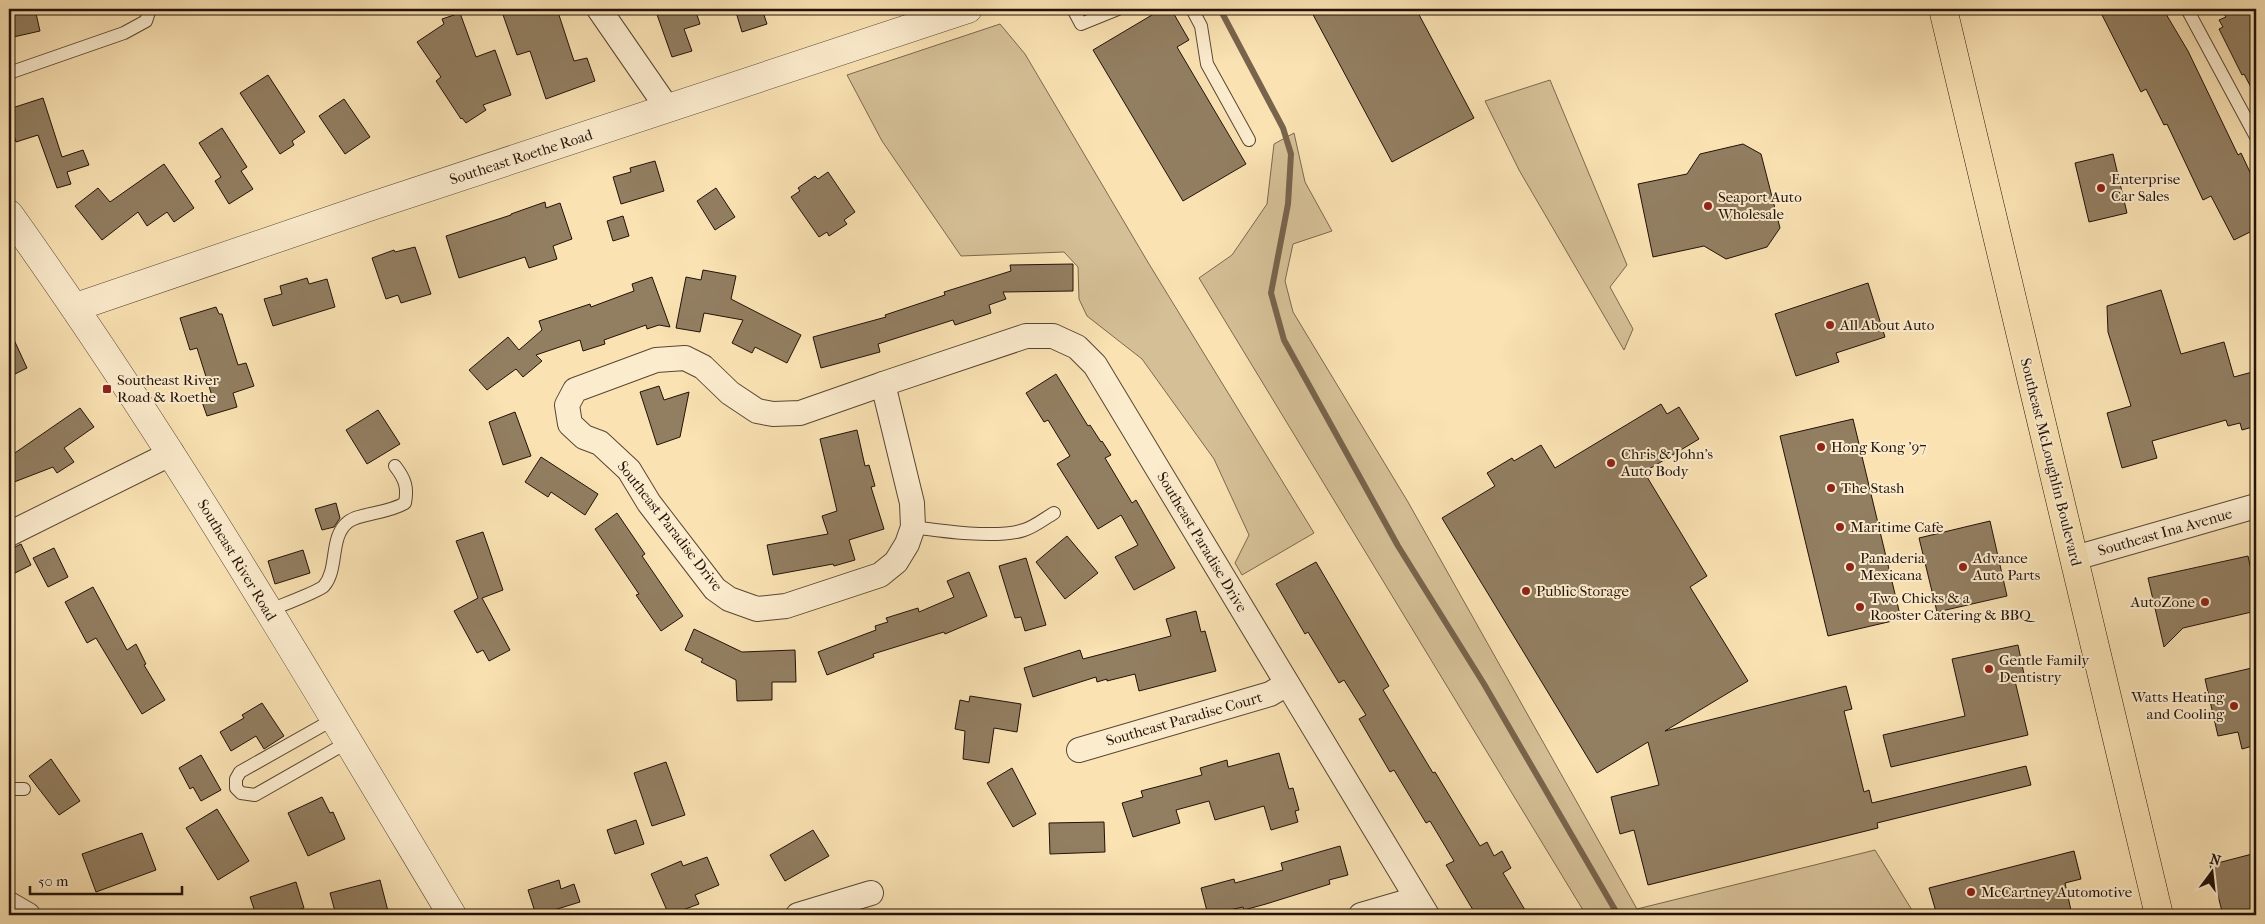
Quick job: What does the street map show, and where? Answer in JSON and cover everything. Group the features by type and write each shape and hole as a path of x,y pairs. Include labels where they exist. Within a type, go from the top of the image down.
{"main road":[{"name":"Southeast McLoughlin Boulevard","path":"1943,9 2159,915"}],"street":[{"path":"599,9 668,110"},
{"name":"Southeast Roethe Road","path":"76,307 372,206 668,110 968,9"},
{"name":"Southeast River Road","path":"9,214 76,307 172,453 452,915"},
{"name":"Southeast Paradise Drive","path":"884,384 912,503 912,527 908,544 896,562 880,575 786,606 757,609 729,599 716,589 649,503 629,470 600,442 584,437 570,424 567,404 575,390 656,360 684,358 703,367 730,393 758,411 773,414 800,413 884,384 1026,336 1053,336 1077,347 1095,365 1422,907"},
{"path":"9,534 172,453"},
{"name":"Southeast Ina Avenue","path":"2074,558 2256,506"},
{"name":"Southeast Paradise Court","path":"1079,750 1270,694 1287,684"},
{"path":"798,915 871,893"},
{"path":"9,904 28,915"},
{"path":"1361,915 1422,907"}],"lane":[{"path":"9,73 124,33 146,21 150,9"},
{"path":"1073,9 1081,24 1118,9"},
{"path":"1192,9 1201,26 1208,64 1249,140"},
{"path":"2187,9 2256,137"},
{"path":"268,611 323,587 331,573 334,552 342,529 348,521 394,510 405,503 407,490 404,477 395,466"},
{"path":"912,527 946,532 1012,532 1024,530 1054,513"},
{"path":"334,719 240,772 236,779 236,788 241,793 256,794 348,742"},
{"path":"9,789 24,789"}],"shaded area":[{"path":"1000,24 1025,54 1149,264 1314,533 1242,575 1235,563 1249,535 1214,459 1142,359 1087,316 1079,299 1078,267 1064,252 961,256 882,141 847,75"},
{"path":"1550,80 1627,265 1610,287 1633,329 1624,350 1519,170 1485,101"},
{"path":"1294,133 1305,182 1332,231 1293,244 1285,281 1293,312 1408,502 1637,909 1875,850 1915,915 1586,915 1199,278 1232,255 1267,204 1274,144"}],"building":[{"path":"9,9 35,9 40,31 9,38"},
{"path":"501,9 557,9 574,61 587,58 595,81 546,99 530,51 517,55"},
{"path":"655,9 695,9 700,24 684,29 692,51 672,57"},
{"path":"735,9 762,9 767,24 742,32"},
{"path":"1162,9 1171,9 1189,40 1177,47 1246,164 1183,201 1093,50"},
{"path":"1310,9 1416,9 1474,118 1392,162"},
{"path":"2099,9 2163,9 2188,51 2238,155 2241,153 2256,185 2256,229 2234,240 2211,196 2203,200 2167,124 2164,125 2146,89 2141,92"},
{"path":"2221,9 2256,9 2256,33 2251,36 2256,47 2256,97 2244,74 2242,75 2219,29 2223,27 2219,20 2226,17"},
{"path":"460,13 476,57 495,50 511,95 483,105 486,110 466,123 461,119 436,81 441,77 417,42 444,24 442,19"},
{"path":"268,75 305,132 292,141 294,145 280,154 240,93"},
{"path":"43,98 62,157 83,150 89,165 67,172 71,184 57,188 38,135 16,142 9,119 9,109"},
{"path":"344,99 370,137 345,154 319,116"},
{"path":"222,128 247,167 241,171 253,189 229,204 215,181 221,177 199,143"},
{"name":"Seaport Auto Wholesale","path":"1743,144 1761,154 1780,228 1767,247 1726,259 1704,246 1653,257 1638,184 1687,174 1700,154"},
{"name":"Enterprise Car Sales","path":"2113,154 2127,213 2089,222 2075,163"},
{"path":"655,161 664,191 621,204 613,177 631,172 630,168"},
{"path":"164,164 194,208 174,222 167,212 147,226 138,212 102,240 75,206 98,188 110,202"},
{"path":"828,172 855,212 844,220 847,224 829,236 827,232 819,237 791,197 800,191 798,188 815,176 818,179"},
{"path":"716,188 735,217 715,230 697,201"},
{"path":"545,202 546,208 560,203 572,239 553,246 557,259 529,268 525,257 459,278 446,236"},
{"path":"623,216 629,236 613,241 607,221"},
{"path":"415,247 431,294 401,303 398,295 386,299 372,258 394,250 395,252"},
{"path":"1073,264 1073,291 1003,292 1006,299 989,305 991,313 955,325 953,320 878,344 880,352 821,368 813,337 886,317 885,315 945,295 944,292 1011,271 1010,265"},
{"path":"703,270 736,276 731,299 801,335 787,363 755,347 752,353 732,343 743,320 704,313 700,332 676,328 686,277 701,280"},
{"path":"652,277 670,327 659,325 647,329 646,325 604,340 605,344 583,351 580,340 536,355 542,361 523,377 516,369 487,390 469,370 508,337 519,350 542,330 539,321 590,304 591,307 634,291 632,284"},
{"path":"307,278 309,284 327,279 335,307 273,326 264,299 282,294 280,286"},
{"name":"All About Auto","path":"1868,283 1885,337 1836,353 1839,362 1796,376 1775,314"},
{"path":"2161,290 2181,354 2224,342 2234,377 2256,371 2256,426 2242,430 2240,423 2228,426 2226,420 2152,441 2157,458 2122,468 2107,413 2131,406 2108,332 2107,306"},
{"path":"216,307 219,314 222,314 238,365 246,363 254,386 233,393 237,407 207,416 201,399 212,396 197,348 190,350 180,318"},
{"path":"9,329 27,368 9,377"},
{"path":"1056,374 1088,426 1090,425 1111,455 1105,458 1132,503 1136,500 1175,568 1134,590 1115,557 1138,545 1121,515 1098,529 1057,464 1070,456 1048,420 1044,422 1026,393"},
{"path":"659,386 664,400 689,392 680,437 657,445 640,392"},
{"path":"1661,404 1667,414 1679,407 1699,439 1644,472 1707,576 1690,587 1748,681 1665,731 1846,686 1852,709 1844,711 1864,792 1869,790 1872,803 2026,766 2031,785 1877,823 1878,828 1648,885 1634,830 1620,834 1611,797 1659,785 1648,742 1597,773 1442,518 1495,486 1487,473 1512,458 1514,461 1541,445 1555,468"},
{"path":"80,408 94,427 64,448 74,462 57,473 53,467 9,484 9,457"},
{"path":"378,410 400,444 367,464 346,430"},
{"path":"515,412 531,456 503,465 489,422"},
{"path":"1853,419 1901,619 1828,636 1780,436"},
{"path":"857,430 865,466 869,465 875,486 871,487 884,529 849,540 855,560 834,566 833,564 773,575 767,545 828,534 822,516 837,511 820,439"},
{"path":"541,457 598,494 585,515 551,492 548,497 525,482"},
{"path":"336,503 340,518 334,527 322,530 315,509"},
{"path":"617,513 645,554 642,556 683,616 661,631 636,595 639,594 595,529"},
{"name":"Advance Auto Parts","path":"1990,521 2007,596 1937,612 1919,538"},
{"path":"483,532 503,590 482,598 510,650 489,661 483,650 477,653 454,611 478,598 456,541"},
{"path":"1067,536 1098,573 1065,599 1036,562"},
{"path":"21,544 31,565 9,576 9,550"},
{"path":"54,548 68,577 48,587 33,558"},
{"path":"303,550 310,573 275,584 268,561"},
{"name":"AutoZone","path":"2248,556 2256,593 2256,611 2183,628 2164,647 2148,578"},
{"path":"1026,558 1046,625 1025,631 1021,617 1015,618 999,566"},
{"path":"1316,562 1389,686 1383,690 1433,773 1435,772 1480,846 1487,842 1494,856 1502,851 1511,868 1503,873 1528,915 1476,915 1446,865 1454,861 1430,821 1426,823 1394,770 1390,772 1359,719 1366,715 1344,680 1339,683 1308,632 1305,634 1276,584"},
{"path":"969,572 987,616 945,634 944,632 873,654 874,657 827,675 818,652 876,630 875,626 888,622 886,618 918,608 919,612 954,597 947,581"},
{"path":"93,587 127,650 136,644 146,664 144,665 165,700 142,714 96,638 87,643 65,602"},
{"path":"1196,611 1201,632 1205,631 1216,671 1139,691 1135,674 1097,682 1096,677 1033,697 1024,668 1080,650 1083,659 1171,636 1166,619"},
{"path":"694,629 742,652 795,650 796,682 772,682 772,700 737,701 736,680 701,662 703,659 685,650"},
{"path":"2018,645 2025,679 2015,681 2028,735 1891,767 1883,735 1965,716 1952,659"},
{"name":"Watts Heating and Cooling","path":"2256,667 2256,745 2242,749 2238,732 2218,736 2205,679"},
{"path":"970,696 1021,704 1017,732 994,728 989,763 963,759 965,731 955,729 960,700 969,702"},
{"path":"262,703 284,736 264,749 256,736 231,751 220,732 244,718 242,715"},
{"path":"1279,753 1289,789 1293,788 1299,810 1295,811 1298,822 1271,830 1264,806 1215,820 1209,801 1176,810 1180,823 1133,837 1122,803 1143,797 1141,791 1202,775 1200,768 1227,760 1228,767"},
{"path":"201,755 221,790 201,801 193,787 190,789 179,768"},
{"path":"51,759 80,801 59,815 29,776"},
{"path":"666,762 685,815 652,826 634,773"},
{"path":"1012,768 1036,814 1013,827 987,783"},
{"path":"322,797 330,813 333,812 345,839 308,856 288,813"},
{"path":"217,809 249,861 218,880 186,828"},
{"path":"636,820 644,844 615,854 607,830"},
{"path":"1104,822 1105,852 1050,854 1049,823"},
{"path":"813,830 829,856 785,881 770,855"},
{"path":"142,833 156,870 96,892 82,854"},
{"path":"1340,846 1348,875 1329,880 1330,884 1266,904 1244,910 1243,907 1208,915 1201,888 1234,879 1235,883 1283,870 1281,863"},
{"path":"2074,851 2081,879 2065,883 2072,915 1937,915 1929,888"},
{"path":"2256,853 2256,915 2223,915 2210,865"},
{"path":"707,857 719,885 695,895 699,904 669,915 651,874 681,861 683,866"},
{"path":"380,880 389,915 336,915 330,893"},
{"path":"559,880 561,889 574,884 580,902 554,910 556,915 536,915 528,890"},
{"path":"296,882 304,908 291,912 292,915 256,915 250,897"}],"waterway":[{"path":"1220,9 1283,128 1291,154 1288,204 1271,293 1284,340 1398,546 1484,684 1618,915"}],"place":[{"name":"Enterprise Car Sales","path":"2101,188"},
{"name":"Seaport Auto Wholesale","path":"1708,206"},
{"name":"All About Auto","path":"1830,325"},
{"name":"Southeast River Road & Roethe","path":"107,389"},
{"name":"Hong Kong '97","path":"1821,447"},
{"name":"Chris & John's Auto Body","path":"1611,463"},
{"name":"The Stash","path":"1831,488"},
{"name":"Maritime Cafe","path":"1840,527"},
{"name":"Panaderia Mexicana","path":"1850,567"},
{"name":"Advance Auto Parts","path":"1963,567"},
{"name":"Public Storage","path":"1526,591"},
{"name":"AutoZone","path":"2205,602"},
{"name":"Two Chicks & a Rooster Catering & BBQ","path":"1860,607"},
{"name":"Gentle Family Dentistry","path":"1989,669"},
{"name":"Watts Heating and Cooling","path":"2234,706"},
{"name":"McCartney Automotive","path":"1971,892"}]}
